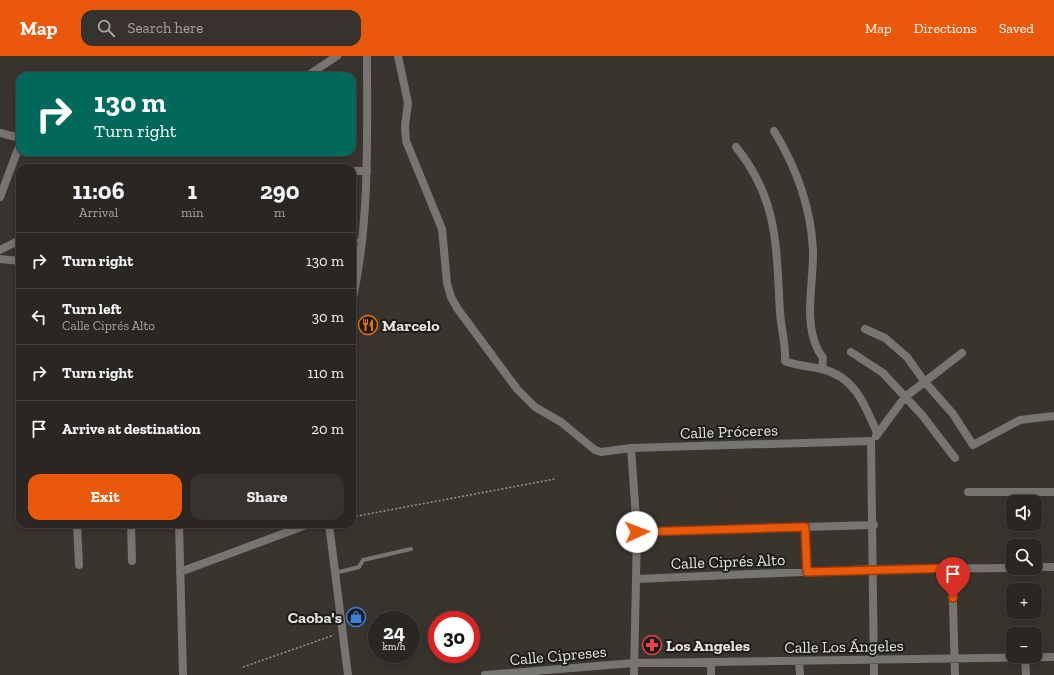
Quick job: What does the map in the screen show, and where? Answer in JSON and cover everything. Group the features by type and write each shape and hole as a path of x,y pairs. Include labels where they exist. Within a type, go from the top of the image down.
{"street":[{"path":"313,72 337,56"},
{"path":"356,273 361,240 367,171 367,56"},
{"name":"Calle Próceres","path":"398,56 408,104 405,126 406,141 442,229 447,283 451,297 457,308 517,389 535,407 561,422 590,447 601,452 630,448 871,441"},
{"path":"774,131 792,163 808,214 813,250 811,323 818,351 823,358 822,369"},
{"path":"0,133 16,137"},
{"path":"736,147 756,176 767,199 772,218 775,238 780,323 786,361 822,369 836,374 851,384 868,408 878,433"},
{"path":"0,197 16,155"},
{"path":"356,171 367,171"},
{"path":"0,250 16,242"},
{"path":"0,259 16,261"},
{"path":"865,329 885,338 907,357 924,381 954,414 973,445 1020,420 1054,416"},
{"path":"851,352 883,373 922,415 955,458"},
{"path":"874,675 874,525 871,441 905,397 962,353"},
{"path":"630,448 637,532 634,675"},
{"path":"968,492 1054,492"},
{"path":"637,532 874,525"},
{"path":"805,527 807,572"},
{"path":"77,528 79,566"},
{"path":"130,528 132,561"},
{"path":"179,528 183,675"},
{"path":"180,572 298,528"},
{"path":"329,528 348,675"},
{"path":"1042,567 1054,567"},
{"path":"952,568 955,675"},
{"name":"Calle Ciprés Alto","path":"636,579 873,570 1006,568"},
{"name":"Calle Los Ángeles","path":"634,663 1006,657"},
{"name":"Calle Los Ángeles","path":"1042,657 1054,657"},
{"path":"800,661 800,675"},
{"path":"711,662 711,675"},
{"name":"Calle Cipreses","path":"485,675 634,663"},
{"path":"1025,663 1026,675"}],"lane":[{"path":"356,241 361,240"},
{"path":"335,573 359,567 363,560 411,550"}],"path":[{"path":"356,516 555,479"},
{"path":"243,667 343,632"}],"place":[{"name":"Marcelo","path":"368,325"},
{"name":"Caoba's","path":"356,617"},
{"name":"Los Angeles","path":"652,645"}],"route":[{"path":"637,532 805,527 807,572 952,568 953,598"}]}
